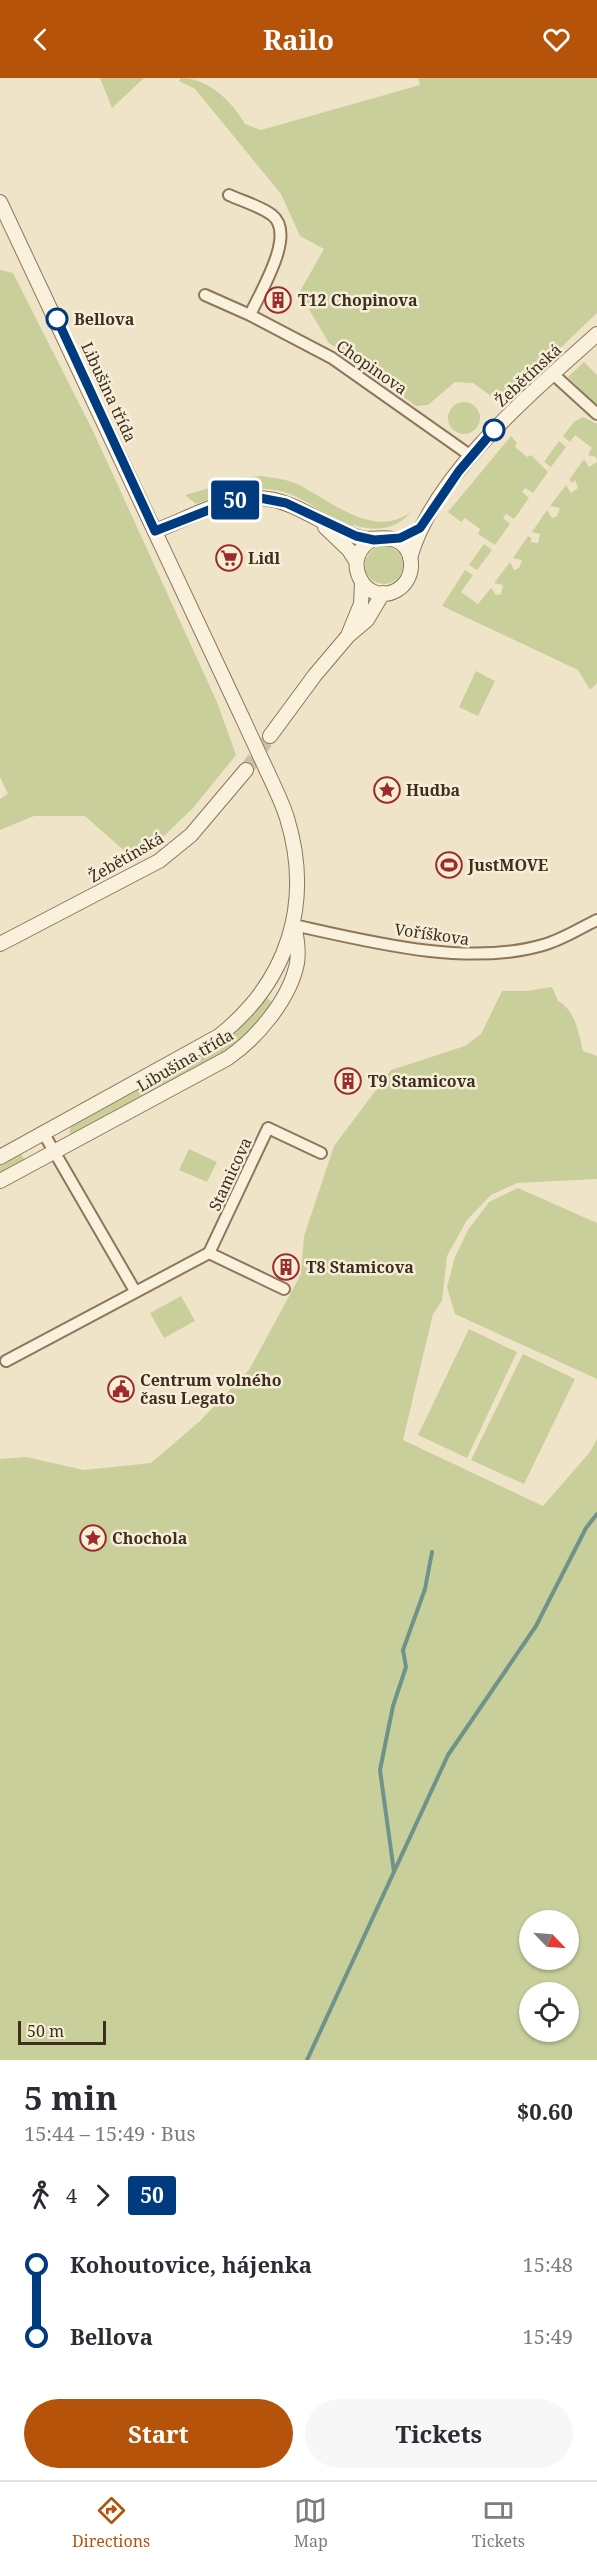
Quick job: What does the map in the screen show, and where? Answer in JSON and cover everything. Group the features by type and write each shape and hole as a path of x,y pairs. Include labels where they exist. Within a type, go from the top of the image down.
{"street":[{"path":"229,195 273,216 282,228 282,245 250,315"},
{"name":"Libušina třída","path":"0,202 286,815 293,841 297,882 294,926 298,944 297,965 273,1014 243,1048 0,1181"},
{"name":"Chopinova","path":"206,295 332,357 471,456"},
{"name":"Žebětínská","path":"410,558 420,528 471,456 553,374 597,334"},
{"path":"553,374 597,414"},
{"path":"155,531 231,501 249,498 286,503 319,521 356,536 374,540 385,538 395,540 404,546 410,558 411,572 406,582 398,590 383,593 372,591 362,583 357,574 356,561 361,549 374,540"},
{"path":"319,521 349,550 356,561"},
{"name":"Žebětínská","path":"395,540 420,528"},
{"path":"348,636 361,604 362,583"},
{"path":"270,736 310,681 348,636 367,620 383,593"},
{"name":"Žebětínská","path":"0,944 159,861 191,835 246,770"},
{"name":"Voříškova","path":"294,926 344,937 459,955 498,955 545,945 597,920"},
{"name":"Libušina třída","path":"0,1156 44,1134 212,1040 240,1019 266,986 294,926"},
{"name":"Stamicova","path":"209,1253 268,1128 321,1153"},
{"path":"44,1134 135,1291"},
{"path":"6,1361 209,1253 284,1289"}],"green space":[{"path":"100,78 144,78 112,108"},
{"path":"181,78 210,86 226,99 245,124 261,130 420,85 418,78 597,78 597,313 502,404 473,383 455,382 428,405 416,406 329,343 299,293 324,249 300,236 281,194 195,89 179,81"},
{"path":"0,270 13,273 93,431 217,702 236,755 193,808 137,862 85,816 34,816 0,830 0,799 8,794 0,777"},
{"path":"584,362 597,375 597,406 568,377"},
{"path":"464,402 475,407 480,418 475,429 464,434 453,429 448,418 453,407"},
{"path":"583,417 597,424 597,462 596,457 588,455 592,448 575,435 570,442 563,436 574,422"},
{"path":"511,436 517,443 515,447 527,457 531,455 548,472 533,493 525,488 522,492 529,498 514,519 506,514 503,518 510,524 495,545 478,534 480,529 465,518 461,522 448,512"},
{"path":"559,441 566,447 551,467 544,462"},
{"path":"584,459 589,467 597,462 597,683 590,690 578,670 442,606 465,570 473,575 461,592 478,604 491,588 496,595 501,594 503,585 494,583 510,562 514,570 519,568 522,560 513,558 528,536 532,539 530,542 538,543 540,534 532,532 547,510 552,518 557,516 560,508 550,506 566,485 571,493 578,488 575,480 572,483 569,480"},
{"path":"262,476 295,483 337,507 367,520 381,522 396,519 411,512 399,523 385,528 353,525 351,529 303,500 276,490 236,491 196,504 185,495 248,477"},
{"path":"484,544 492,550 477,570 469,565"},
{"path":"384,546 397,552 403,565 397,578 384,584 371,578 365,565 371,552"},
{"path":"476,671 495,681 478,716 459,707"},
{"path":"552,987 558,1001 569,1010 572,1016 583,1051 597,1056 597,1179 517,1183 491,1195 467,1220 447,1256 442,1301 433,1314 403,1440 543,1506 590,1452 597,1439 597,2060 0,2060 0,1459 26,1457 84,1470 151,1463 200,1421 249,1370 301,1274 304,1236 334,1146 391,1070 465,1046 481,1034 502,991 527,991"},
{"path":"266,997 273,1003 261,1020 231,1049 73,1135 69,1133 71,1126 228,1039"},
{"path":"189,1149 217,1162 207,1182 179,1170"},
{"path":"21,1152 25,1162 0,1175 0,1163"},
{"path":"518,1188 597,1223 597,1379 455,1314 447,1287 455,1257 468,1230 489,1202"},
{"path":"181,1296 195,1321 164,1338 150,1313"},
{"path":"469,1329 517,1352 467,1458 418,1435"},
{"path":"523,1354 575,1379 524,1484 471,1460"}],"waterway":[{"path":"307,2060 448,1755 536,1626 586,1528 597,1514"},
{"path":"394,1872 380,1770 393,1706 406,1667 403,1650 425,1589 432,1552"}],"tunnel":[{"path":"246,770 270,736"}],"bus line":[{"name":"50","path":"57,319 155,531 237,499 260,498 286,503 319,521 365,539 390,538 395,540 420,528 459,471 494,430"}],"place":[{"name":"T12 Chopinova","path":"278,300"},
{"name":"Bellova","path":"57,319"},
{"name":"Lidl","path":"229,558"},
{"name":"Hudba","path":"387,790"},
{"name":"JustMOVE","path":"449,865"},
{"name":"T9 Stamicova","path":"348,1081"},
{"name":"T8 Stamicova","path":"286,1267"},
{"name":"Centrum volného času Legato","path":"121,1389"},
{"name":"Chochola","path":"93,1538"}]}
